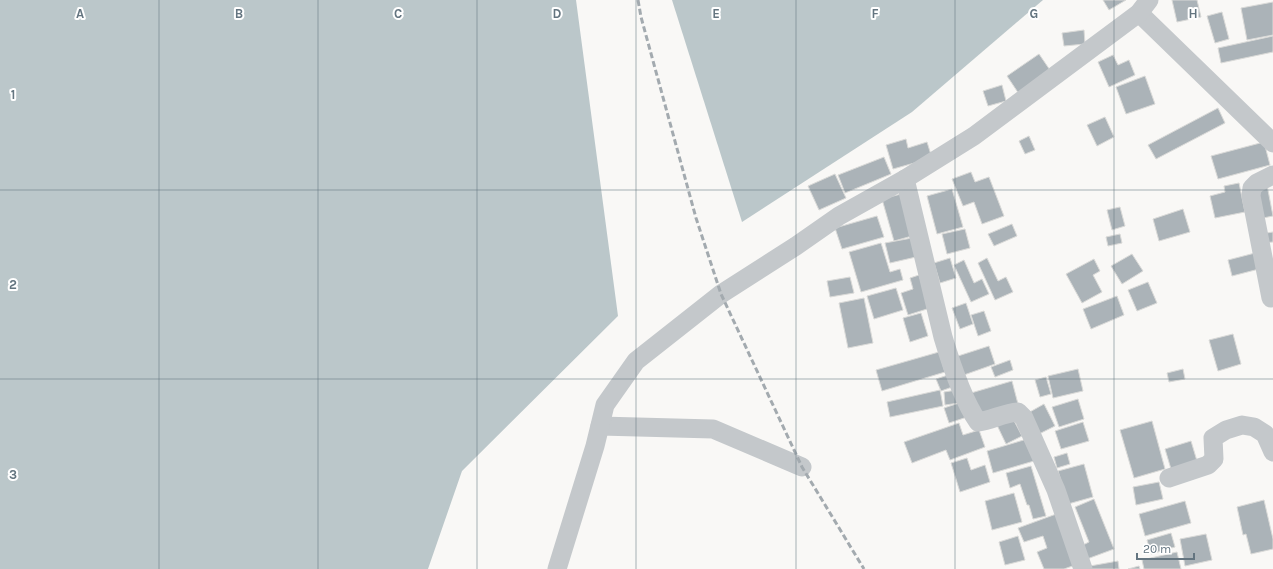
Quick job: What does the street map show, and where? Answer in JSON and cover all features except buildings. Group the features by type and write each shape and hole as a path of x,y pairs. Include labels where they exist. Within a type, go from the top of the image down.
{"street":[{"path":"557,569 595,446 605,405 636,361 721,294 796,246 839,216 905,179 974,136 1144,7 1273,143"},
{"path":"1271,298 1251,196 1252,188 1257,183 1273,175"},
{"path":"905,179 943,337 949,358 971,412 978,422 986,421 1011,412 1018,412 1024,418 1056,490 1083,569"},
{"path":"600,426 713,429 802,467"},
{"path":"1169,478 1208,465 1214,459 1213,438 1226,430 1237,427 1254,427 1265,434 1273,452"}],"shaded area":[{"path":"0,0 576,0 618,316 462,471 428,569 0,569"},
{"path":"672,0 1043,0 912,112 742,222"}],"railway":[{"path":"638,0 641,17 696,218 721,294 802,467 864,569"}]}
